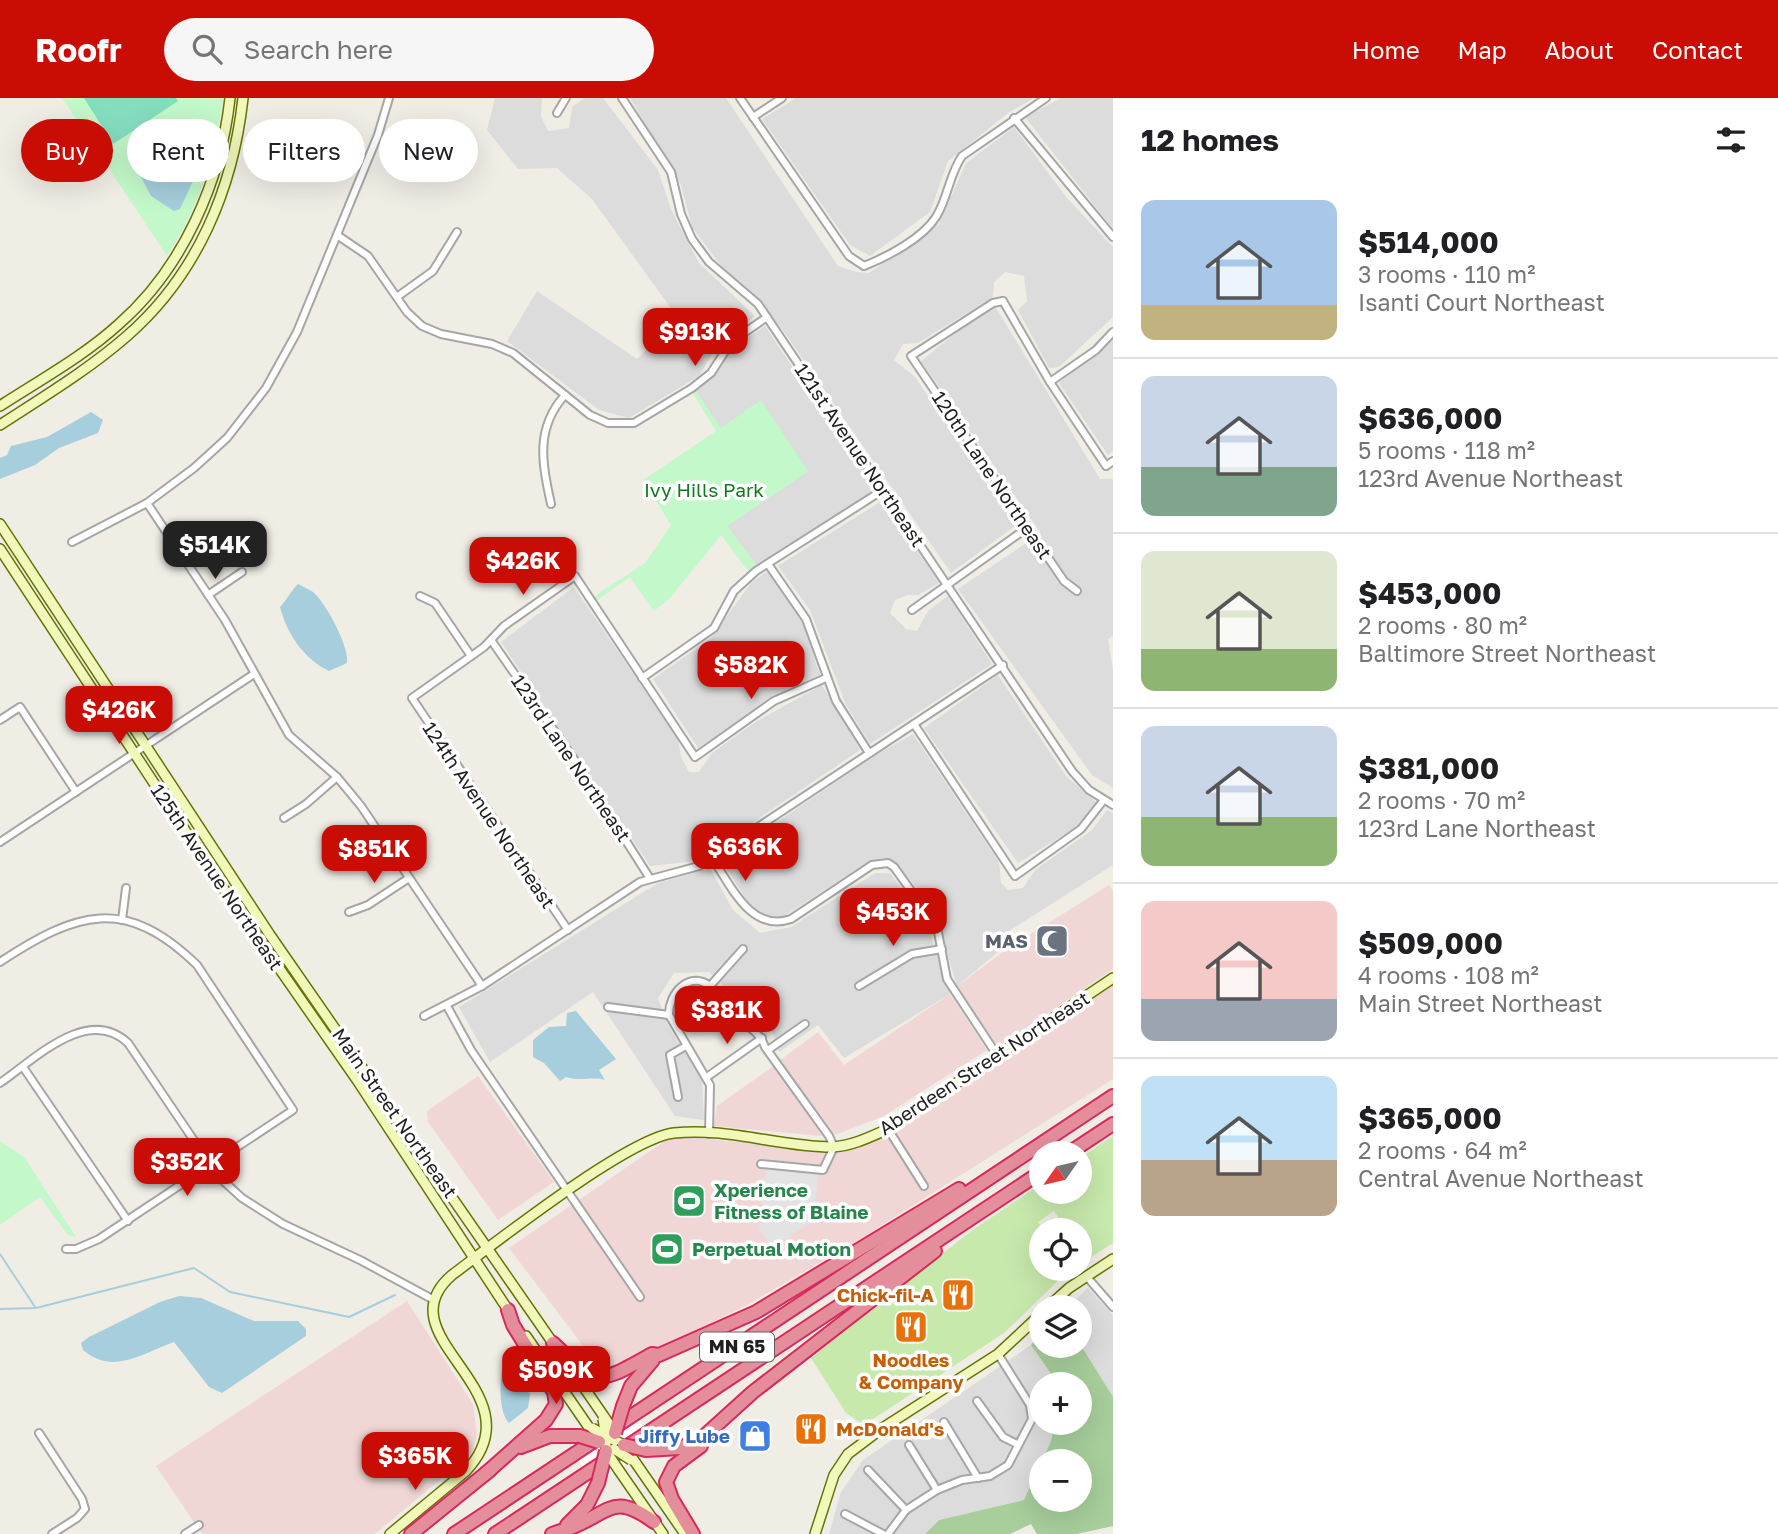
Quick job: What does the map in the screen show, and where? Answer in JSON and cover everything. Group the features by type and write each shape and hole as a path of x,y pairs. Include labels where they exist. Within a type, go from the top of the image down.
{"highway":[{"name":"MN 65","path":"454,1534 1113,1096"},
{"path":"1087,1141 1113,1124"},
{"path":"557,1532 580,1513 598,1482 622,1406 638,1375 659,1355 755,1312 864,1244 989,1172 1019,1159"},
{"name":"MN 65","path":"495,1534 1029,1179"},
{"path":"411,1534 515,1451 537,1439 587,1429 610,1443 646,1450 674,1450 691,1445 930,1255 972,1218"},
{"path":"484,1475 546,1420 556,1404 554,1392 513,1325 508,1310"},
{"path":"553,1343 580,1368 599,1378 609,1378 652,1354 659,1355"},
{"path":"693,1534 668,1493 666,1479 674,1466 718,1430 731,1412"},
{"path":"557,1532 571,1529 607,1509 621,1505 636,1509 654,1522"}],"main road":[{"path":"0,406 107,334 144,300 172,261 201,209 220,149 230,98"},
{"path":"0,425 97,360 127,336 167,294 209,228 222,196 235,157 243,98"},
{"name":"Main Street Northeast","path":"0,524 270,935 604,1417 620,1470 663,1534"},
{"name":"125th Avenue Northeast","path":"0,549 413,1167"},
{"name":"Aberdeen Street Northeast","path":"434,1300 447,1279 569,1191 650,1139 672,1133 709,1133 834,1147 863,1140 888,1129 1113,978"},
{"name":"Main Street Northeast","path":"413,1167 587,1429"},
{"path":"1092,1274 1113,1259"},
{"path":"1064,1295 1082,1281"},
{"path":"390,1534 475,1462 487,1430 482,1400 435,1326 434,1300"},
{"path":"815,1534 834,1475 848,1454 881,1429 998,1354 1029,1325"},
{"name":"Main Street Northeast","path":"610,1443 634,1460 685,1534"}],"street":[{"path":"72,542 147,503 210,454 266,388 289,349 378,135 389,98"},
{"path":"557,113 566,98"},
{"name":"121st Avenue Northeast","path":"622,98 671,172 681,214 696,246 717,270 750,295 767,317 949,584 1072,771 1103,800 1113,805"},
{"path":"740,98 849,256 863,265 874,262 923,231 936,217 954,167 962,156 1046,98"},
{"path":"753,117 782,98"},
{"path":"1014,118 1113,237"},
{"path":"397,297 433,271 457,232"},
{"path":"337,235 368,256 422,326 441,334 502,347 523,359 590,415 615,424 640,420 692,388 711,373 731,342 767,317"},
{"name":"120th Lane Northeast","path":"1050,382 1005,298 911,356 1064,581 1077,591"},
{"path":"1113,332 1096,350 1050,382 1106,466 1113,461"},
{"path":"551,504 544,430 552,409 565,395"},
{"path":"642,678 715,628 734,591 768,564 883,490"},
{"path":"147,503 208,595 289,735 337,777 361,806 482,986"},
{"path":"912,610 1027,528"},
{"path":"768,564 806,619 836,701 869,753"},
{"path":"208,595 242,572"},
{"path":"420,596 435,603 471,656 504,626 575,576 695,757 774,701 826,678"},
{"name":"123rd Lane Northeast","path":"491,640 574,759 649,877"},
{"name":"124th Avenue Northeast","path":"471,656 412,698 568,930"},
{"path":"424,1016 482,986 649,877 690,870 712,858 1003,665"},
{"path":"0,842 254,674"},
{"path":"0,720 20,707 76,792"},
{"path":"914,724 1015,876 1081,829 1103,800"},
{"path":"284,818 306,804 337,777"},
{"path":"712,858 748,910 769,922 791,919 872,865 888,863 899,871 933,920 947,979 997,1055"},
{"path":"349,912 368,905 409,878"},
{"path":"122,920 126,888"},
{"path":"0,962 50,930 69,923 106,918 122,920 155,932 177,946 197,965 293,1110 99,1239 76,1249 66,1249"},
{"path":"710,986 743,949"},
{"path":"859,986 912,954 942,949"},
{"path":"709,1133 710,1086 669,1016 670,1002 678,989 693,982 710,986 733,1013 762,1038 830,1136 834,1147 823,1170 761,1164"},
{"path":"447,1006 471,1050 640,1297"},
{"path":"608,1007 669,1016"},
{"path":"768,1050 805,1024"},
{"path":"0,1083 85,1029 104,1028 119,1034 229,1188 267,1215 434,1300"},
{"path":"706,1077 762,1038"},
{"path":"678,1097 670,1055 686,1046"},
{"path":"23,1067 128,1221"},
{"path":"888,1129 924,1186"},
{"path":"1090,1281 1113,1307"},
{"path":"845,1514 886,1534 906,1510 937,1490 1001,1471 1008,1465 1032,1419 1030,1405 998,1354"},
{"path":"977,1401 1003,1437 1017,1444"},
{"path":"944,1422 978,1478"},
{"path":"39,1433 82,1499 85,1509 52,1534"},
{"path":"909,1445 937,1490"},
{"path":"868,1470 906,1510"},
{"path":"185,1534 199,1525"}],"shaded area":[{"path":"495,98 542,98 541,116 548,131 569,128 572,107 585,98 603,98 658,170 671,209 699,263 755,316 717,346 699,376 629,418 599,410 507,341 537,291 637,359 678,318 592,199 557,168 518,169 487,130"},
{"path":"630,98 726,98 838,266 869,273 939,224 966,163 1014,127 1067,198 1113,247 1113,317 1059,367 1049,368 1018,310 1027,301 1024,276 1005,272 994,282 993,297 918,343 903,344 894,360 915,377 1015,526 951,573 782,329 718,262 692,227 681,185"},
{"path":"796,98 1034,98 1008,113 948,161 930,212 870,256 850,245 762,119"},
{"path":"1061,98 1113,98 1113,229 1025,117"},
{"path":"993,303 1100,479 1113,479 1113,636 1108,639 1113,670 1113,788 1092,775 958,589 1041,533 921,361"},
{"path":"765,326 875,490 757,566 727,526 808,471 720,428 696,391 709,381 734,346"},
{"path":"1113,334 1113,451 1108,455 1059,383"},
{"path":"883,500 939,583 918,595 907,595 895,600 890,613 906,629 917,631 928,611 948,596 992,664 870,744 846,705 810,610 778,566"},
{"path":"769,570 803,623 820,675 786,690 698,748 653,679 711,638 751,583"},
{"path":"574,587 678,739 681,757 689,772 699,772 712,753 757,721 822,685 860,750 696,861 650,866 501,642"},
{"path":"998,675 1066,776 1097,803 1077,827 1018,863 924,728"},
{"path":"913,734 999,862 1001,883 1008,890 1023,888 1035,870 1092,830 1107,810 1113,813 1113,865 998,938 1004,947 957,986 938,922 914,884 893,862 882,858 867,862 781,918 764,915 749,904 721,860 874,756"},
{"path":"710,868 733,910 760,933 791,927 875,873 890,873 927,924 950,994 844,1058 818,1025 779,1052 773,1033 709,972 674,973 658,998 668,1026 702,1079 704,1120 675,1116 593,992 490,1062 459,1007 658,883"},
{"path":"1109,885 1113,891 1113,969 998,1047 957,986 1010,947"},
{"path":"1113,982 1113,1079 852,1244 747,1305 605,1375 509,1248 672,1136 835,1150 893,1131"},
{"path":"950,994 987,1050 884,1116 835,1135 779,1061 818,1032 844,1065"},
{"path":"775,1065 822,1136 714,1126 717,1106"},
{"path":"478,1076 554,1182 498,1220 428,1122 427,1111"},
{"path":"767,1161 819,1168 813,1221 772,1248 759,1229"},
{"path":"1088,1288 1113,1315 1113,1398 1089,1358 1092,1358 1092,1295 1081,1295"},
{"path":"407,1301 473,1404 477,1435 472,1453 375,1534 202,1534 156,1466"},
{"path":"1029,1346 1029,1358 1040,1358 1050,1372 1029,1372 1029,1435 1052,1435 1047,1449 1029,1449 1029,1489 1024,1500 939,1520 925,1534 829,1534 841,1492 863,1460"}],"green space":[{"path":"62,98 223,98 220,119 127,119 127,182 203,182 188,219 167,256 113,175 113,119 76,119"},
{"path":"84,98 176,98 178,101 151,119 127,119 127,135 113,144 113,119 97,119"},
{"name":"Ivy Hills Park","path":"696,391 721,428 761,400 808,471 727,526 757,566 748,571 721,535 670,598 654,611 630,577 596,601 593,597 645,563 671,525 643,480 716,431 692,392"},
{"path":"1113,1136 1113,1243 1092,1257 1092,1218 1059,1218 1054,1211 1044,1218 1029,1218 1029,1281 1058,1281 1043,1295 1029,1295 1029,1309 1004,1333 864,1425 846,1413 811,1358 971,1231 1029,1192 1029,1204 1092,1204 1092,1150"},
{"path":"0,1141 24,1157 76,1237 68,1235 40,1197 0,1225"},
{"path":"1040,1358 1089,1358 1113,1397 1113,1526 1077,1534 1037,1534 1031,1524 1010,1534 925,1534 939,1520 1024,1500 1029,1489 1029,1512 1092,1512 1092,1449 1047,1449 1052,1435 1092,1435 1092,1372 1050,1372"}],"water":[{"path":"144,182 193,182 180,209 174,211 151,196"},
{"path":"91,412 103,420 98,433 59,448 35,465 0,479 0,458 7,455 11,446 47,437"},
{"path":"298,584 313,592 330,615 345,647 347,663 329,671 304,653 292,636 280,607"},
{"path":"576,1011 616,1059 599,1070 605,1080 566,1077 560,1081 544,1063 533,1057 533,1040 549,1027 566,1026 567,1013"},
{"path":"179,1296 201,1298 254,1321 298,1321 306,1329 306,1336 222,1393 209,1387 174,1342 117,1362 94,1358 83,1350 81,1343 89,1337 160,1302"},
{"path":"509,1358 530,1394 528,1408 509,1423 505,1417 500,1392 504,1359"}],"pier":[{"path":"630,1401 652,1446 592,1487 570,1442"}],"waterway":[{"path":"0,1254 35,1307"},
{"path":"0,1309 36,1308 194,1268 230,1292 349,1317 395,1295"}],"place":[{"name":"MAS","path":"1052,941"},
{"name":"Xperience Fitness of Blaine","path":"689,1201"},
{"name":"Perpetual Motion","path":"667,1249"},
{"name":"Chick-fil-A","path":"958,1295"},
{"name":"Noodles & Company","path":"911,1327"},
{"name":"McDonald's","path":"811,1429"},
{"name":"Jiffy Lube","path":"755,1436"}]}
